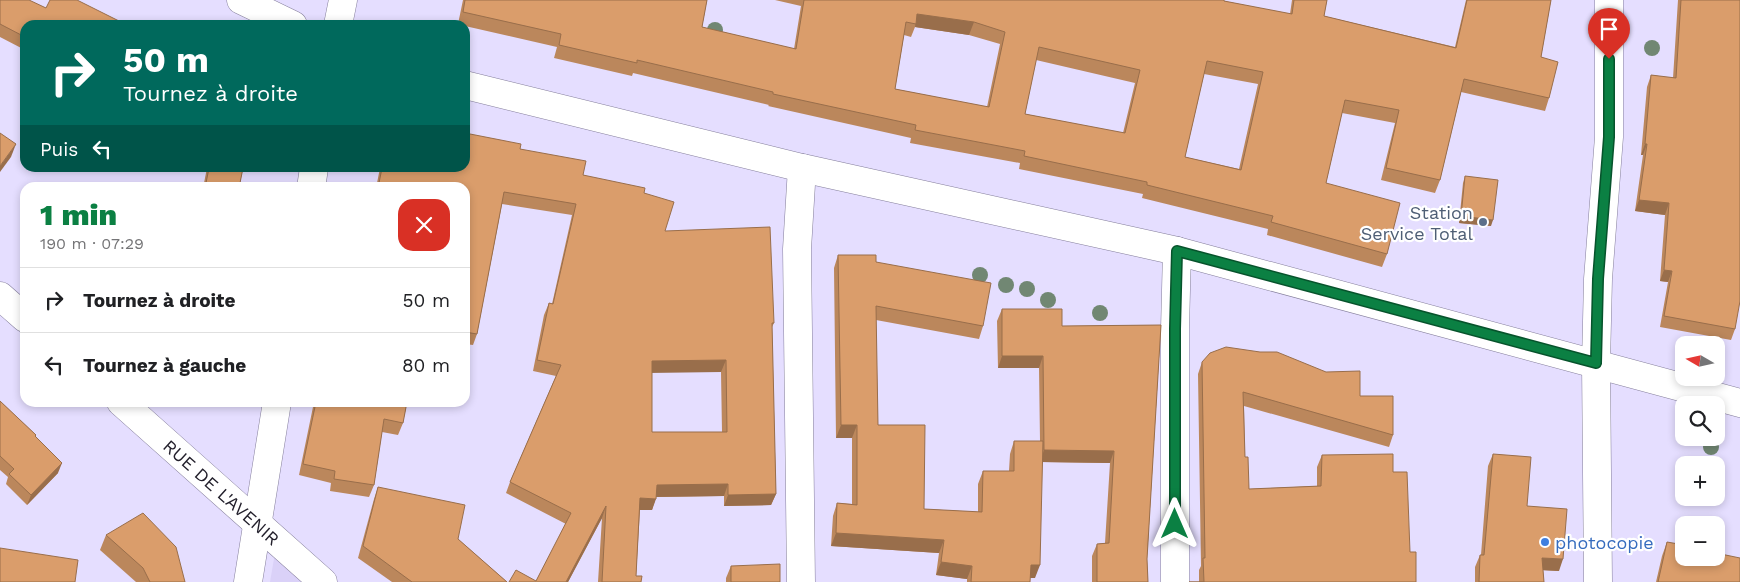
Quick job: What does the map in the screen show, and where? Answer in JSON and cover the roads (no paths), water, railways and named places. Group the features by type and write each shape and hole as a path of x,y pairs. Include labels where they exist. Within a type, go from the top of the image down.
{"street":[{"path":"241,0 283,20"},
{"path":"339,20 343,0"},
{"path":"1598,582 1596,363 1598,279 1609,137 1609,0"},
{"path":"470,86 802,168 1177,251 1596,363 1657,382 1740,402"},
{"path":"800,582 797,249 802,168"},
{"path":"1175,582 1175,329 1177,251"},
{"path":"0,296 20,314"},
{"name":"RUE DE L'AVENIR","path":"127,407 323,582"},
{"path":"248,582 276,407"}],"place":[{"name":"Station Service Total","path":"1483,222"},
{"name":"photocopie","path":"1545,542"}]}
